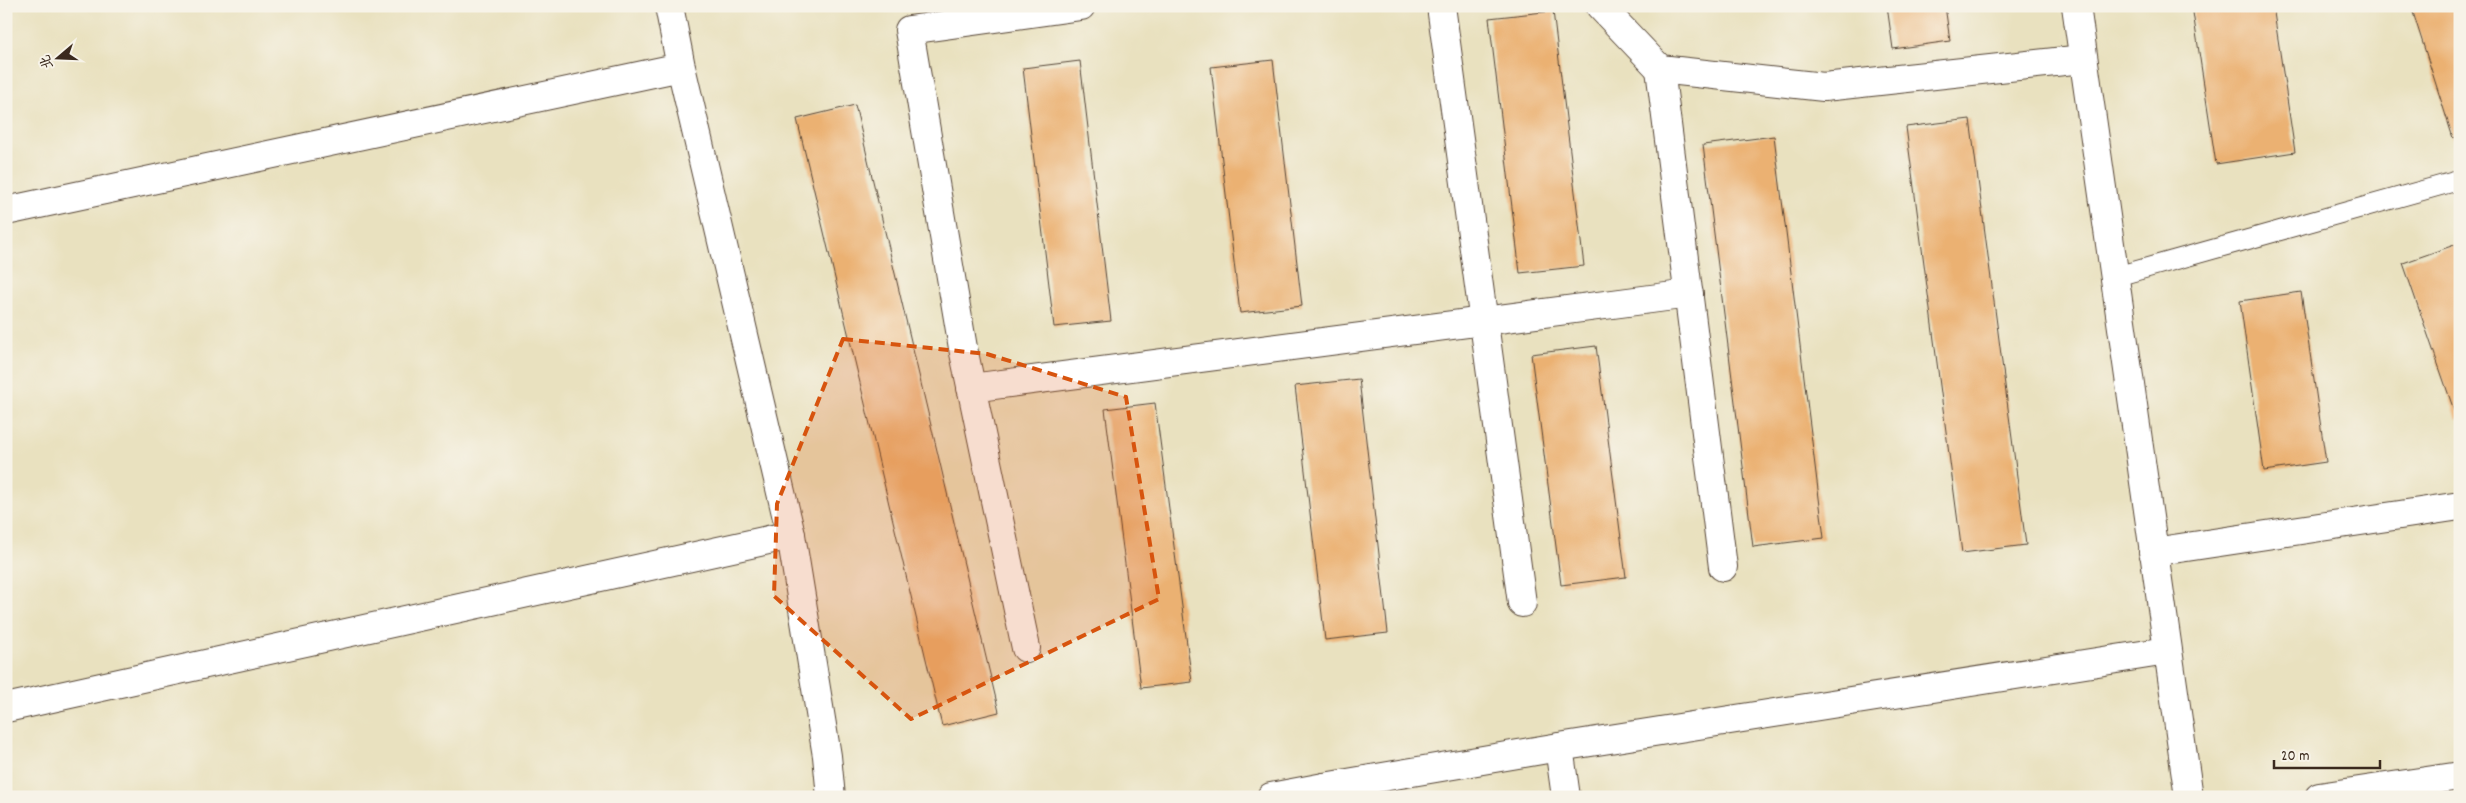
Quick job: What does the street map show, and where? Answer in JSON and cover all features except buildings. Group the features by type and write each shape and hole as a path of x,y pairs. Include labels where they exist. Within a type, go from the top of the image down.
{"street":[{"path":"669,6 681,67 791,534 827,756 830,797"},
{"path":"1026,648 963,348 909,30 1081,6"},
{"path":"1441,6 1522,603"},
{"path":"1600,6 1660,69 1723,567"},
{"path":"2076,6 2189,797"},
{"path":"1660,69 1824,87 2083,59"},
{"path":"6,211 681,67"},
{"path":"972,388 1689,294"},
{"path":"2153,552 2460,506"},
{"path":"6,708 791,534"},
{"path":"1271,797 1324,792 1559,747 2167,651"},
{"path":"1559,747 1566,797"},
{"path":"2319,797 2460,776"}],"lane":[{"path":"2114,277 2460,180"}],"highlighted area":[{"path":"843,339 987,354 1126,397 1159,599 911,719 774,596 777,504"}]}
